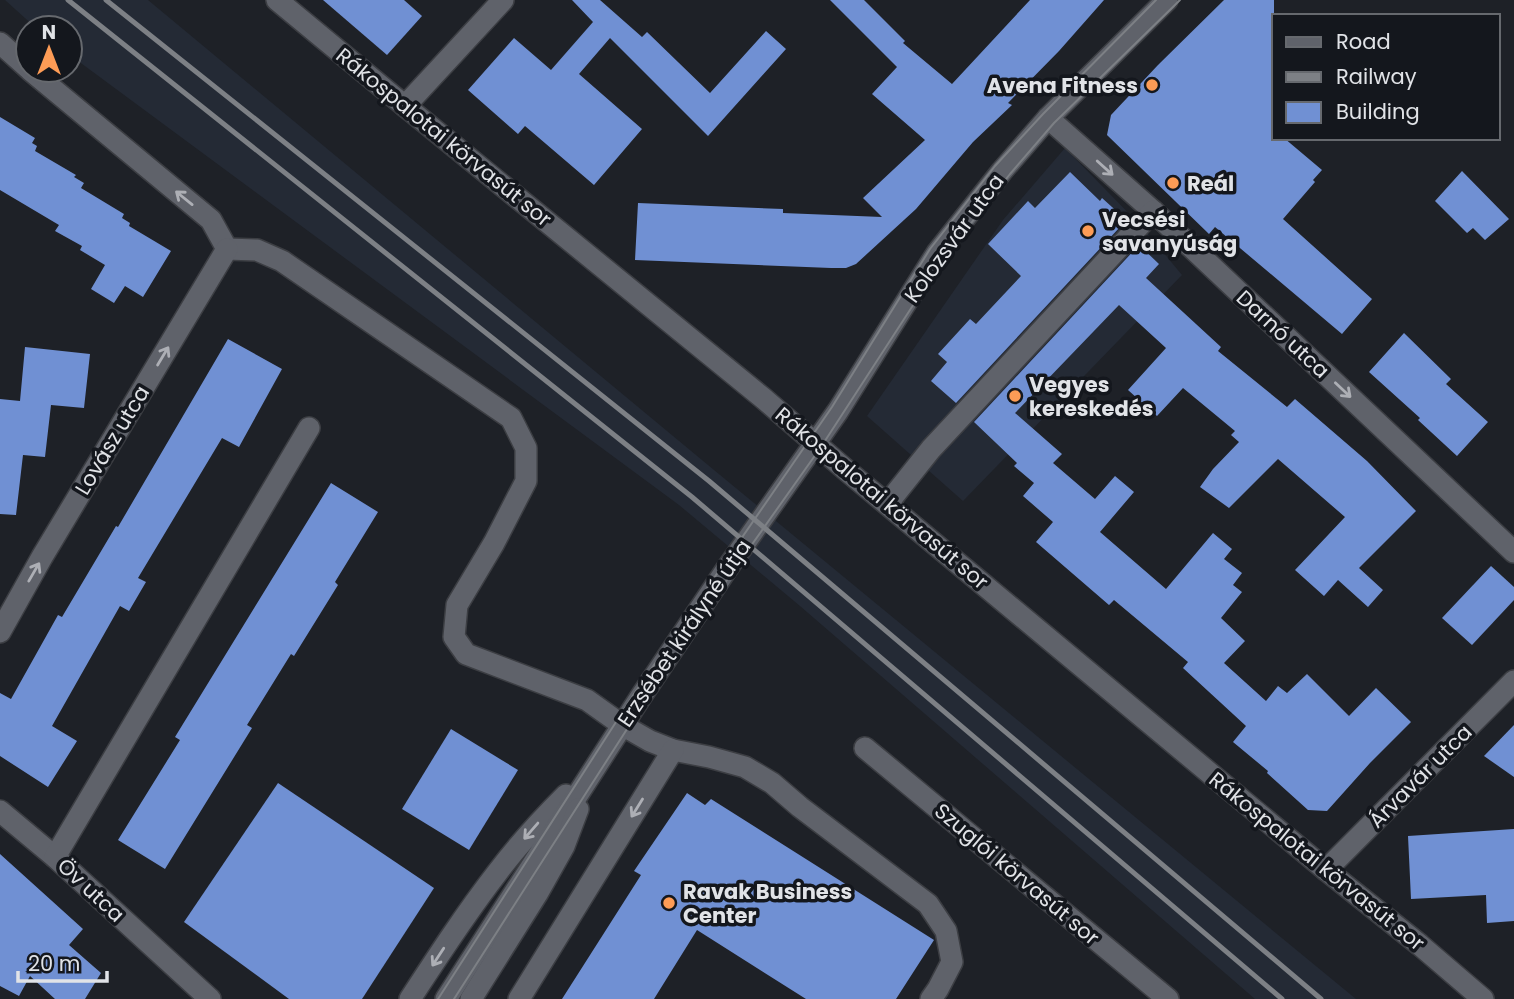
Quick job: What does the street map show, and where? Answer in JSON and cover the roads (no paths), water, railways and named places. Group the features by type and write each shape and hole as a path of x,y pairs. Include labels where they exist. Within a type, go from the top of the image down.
{"street":[{"name":"Rákospalotai körvasút sor","path":"277,0 763,398 1483,999"},
{"path":"405,106 503,0"},
{"name":"Kolozsvár utca","path":"774,502 838,411 937,253 1048,118 1167,0"},
{"path":"0,43 14,56"},
{"path":"47,84 211,220 227,249 257,250 282,261 511,418 526,448 526,481 494,543 457,605 454,637 466,654 587,700 650,741 673,750 745,767 772,783 928,904 946,931 952,962 931,999"},
{"name":"Darnó utca","path":"1048,118 1153,211 1514,552"},
{"path":"888,503 931,449 1153,211"},
{"name":"Lovász utca","path":"0,632 42,557 227,249"},
{"path":"55,857 309,428"},
{"name":"Erzsébet királyné útja","path":"446,999 622,725 774,502"},
{"name":"Árvavár utca","path":"1326,870 1514,681"},
{"name":"Szuglói körvasút sor","path":"865,748 1168,999"},
{"path":"519,999 673,750"},
{"name":"Erzsébet királyné útja","path":"410,999 498,871 535,827 596,765"},
{"name":"Erzsébet királyné útja","path":"471,999 564,846 596,765"},
{"name":"Öv utca","path":"0,811 55,857 210,999"}],"tram line":[{"path":"438,999 634,694 832,407 930,249 995,166 1156,0"},
{"path":"454,999 645,701 821,447 945,256 1054,123 1180,0"}],"railway":[{"path":"68,0 692,497 1282,999"},
{"path":"106,0 709,481 1321,999"}],"place":[{"name":"Avena Fitness","path":"1152,85"},
{"name":"Reál","path":"1173,183"},
{"name":"Vecsési savanyúság","path":"1088,231"},
{"name":"Vegyes kereskedés","path":"1015,396"},
{"name":"Ravak Business Center","path":"669,903"}]}
